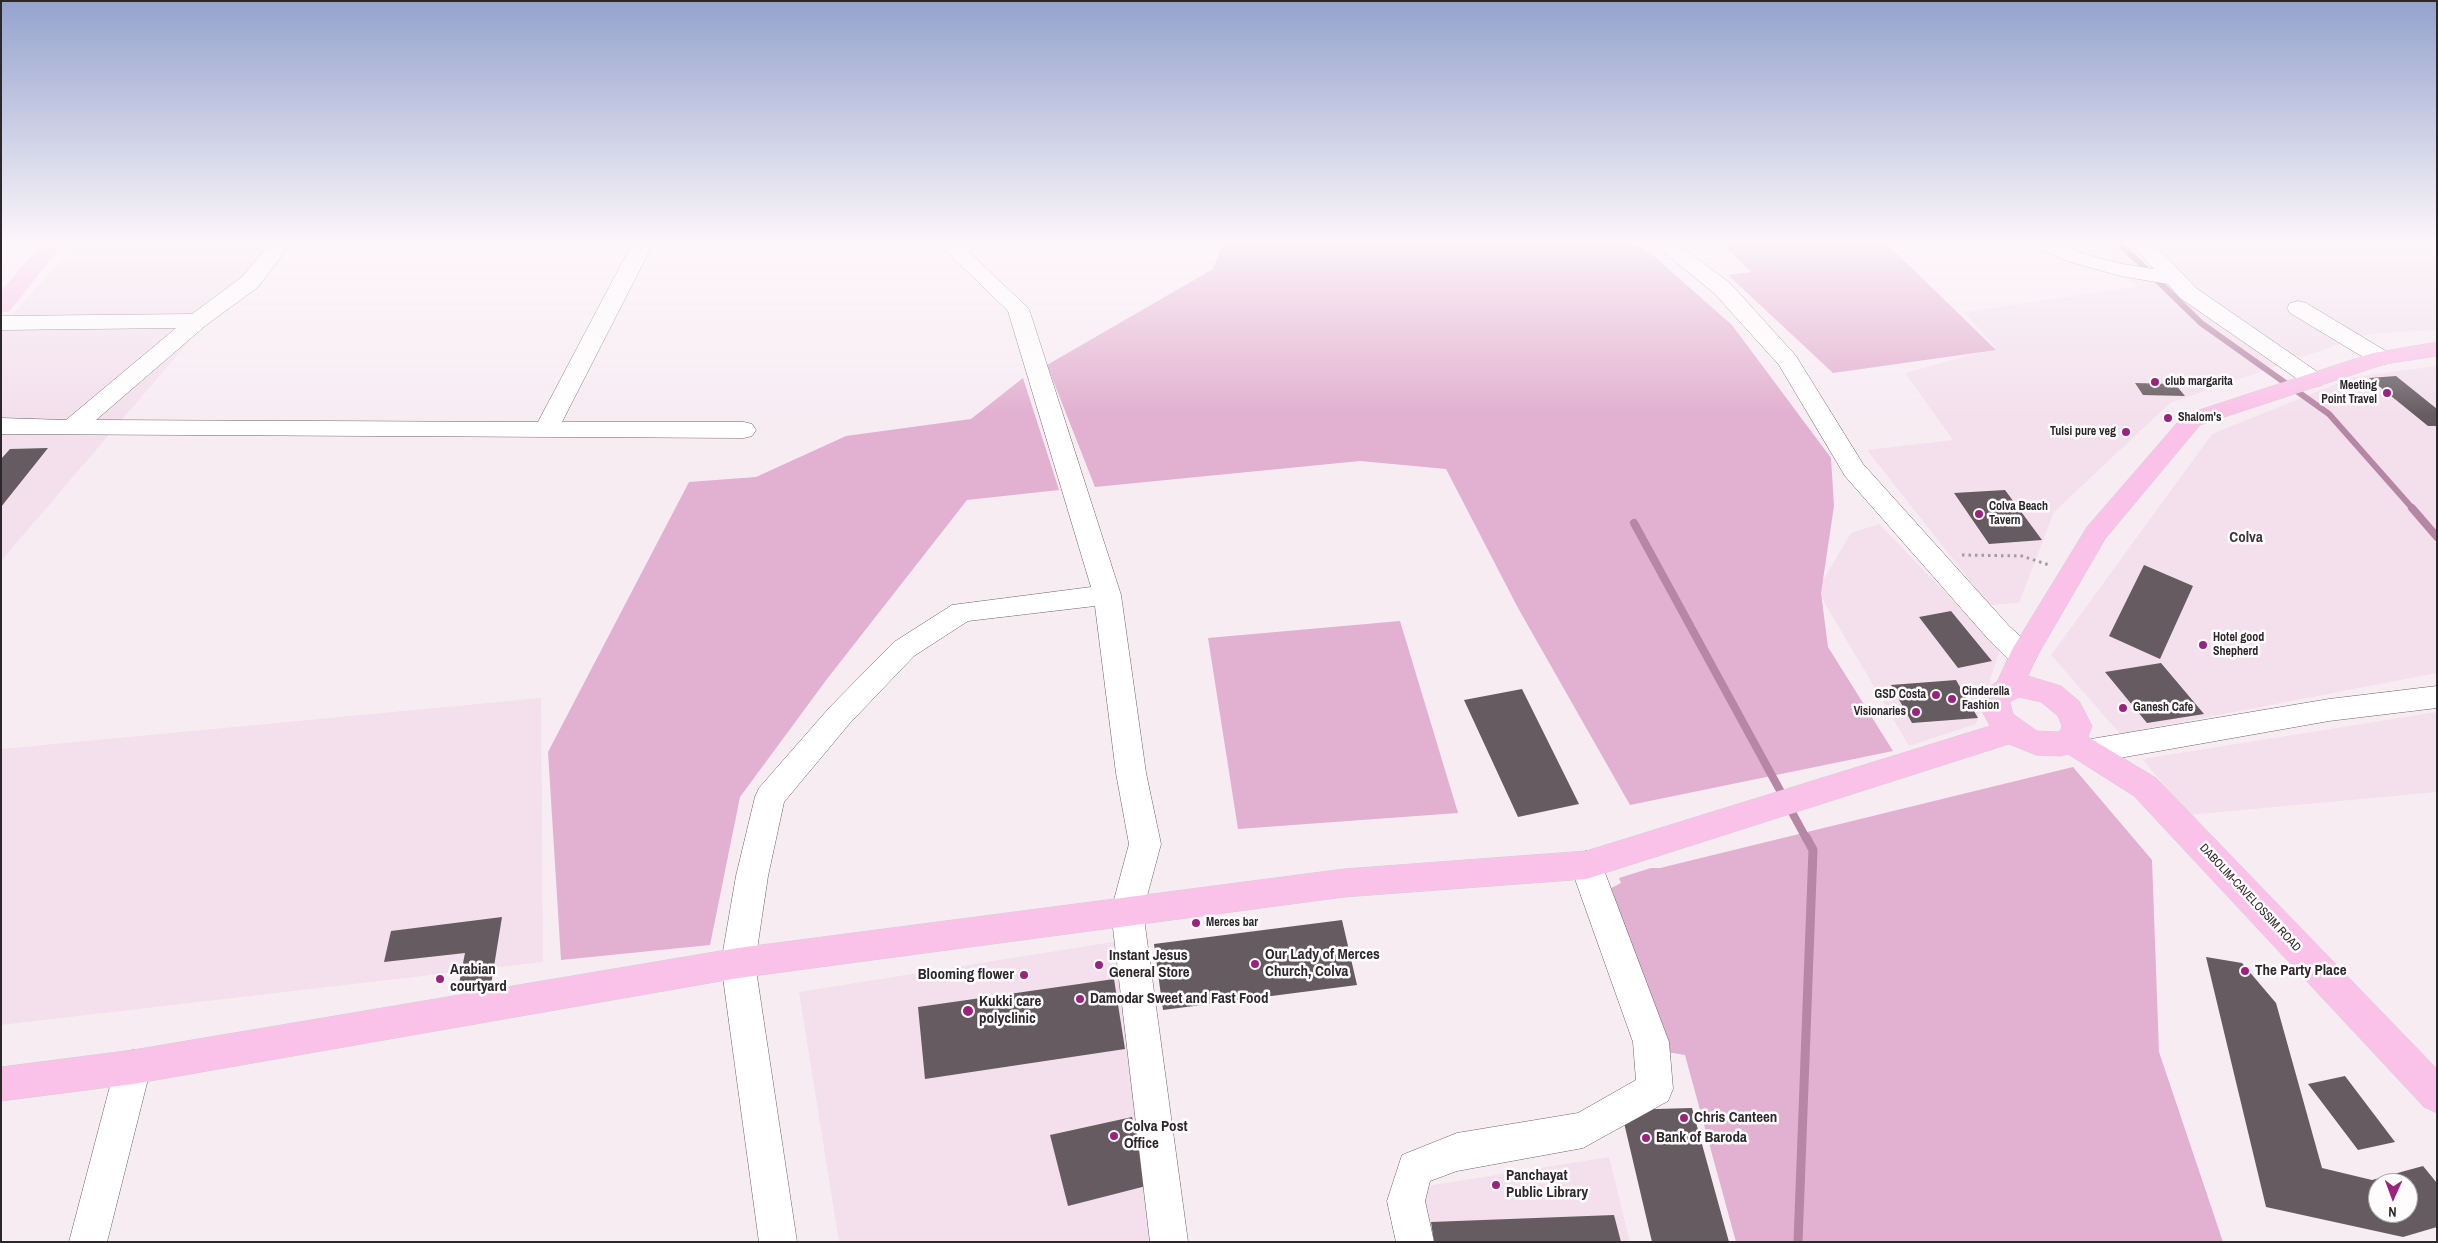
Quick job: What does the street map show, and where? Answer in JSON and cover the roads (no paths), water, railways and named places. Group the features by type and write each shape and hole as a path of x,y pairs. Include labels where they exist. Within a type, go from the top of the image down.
{"main road":[{"path":"2008,689 2023,656 2096,533 2192,420 2381,358 2437,349"},
{"path":"2023,656 2051,694"},
{"path":"2029,687 2051,694 2061,701 2075,718 2077,726 2075,734 2080,746 2042,744 2023,738 2012,731 1996,711 1996,702 2000,694 2008,689 2029,687"},
{"path":"1,1084 133,1068 258,1044 406,1021 738,963 1344,883 1586,865 2012,731"},
{"name":"DABOLIM-CAVELOSSIM ROAD","path":"2080,746 2145,787 2437,1095"}],"street":[{"path":"72,428 197,321 226,300"},
{"path":"546,430 614,300"},
{"path":"1008,300 1018,310 1107,595 1131,773 1145,844 1128,911 1170,1242"},
{"path":"1733,300 1788,361 1854,470 2023,656"},
{"path":"2198,300 2314,380"},
{"path":"2298,308 2381,358"},
{"path":"1,323 197,321"},
{"path":"1,426 72,428 744,430"},
{"path":"778,1242 738,963 752,876 770,797 840,716 904,649 962,612 1107,595"},
{"path":"2080,746 2329,710 2437,697"},
{"path":"1415,1242 1406,1201 1415,1168 1457,1152 1583,1130 1655,1089 1651,1042 1586,865"},
{"path":"88,1242 133,1068"}],"waterway":[{"path":"2177,300 2201,323 2329,414 2413,509"},
{"path":"2412,508 2437,537"},
{"path":"1634,523 1806,838"},
{"path":"1798,1242 1813,850 1806,837"}],"place":[{"name":"club margarita","path":"2155,382"},
{"name":"Meeting Point Travel","path":"2387,393"},
{"name":"Shalom's","path":"2168,418"},
{"name":"Tulsi pure veg","path":"2126,432"},
{"name":"Colva Beach Tavern","path":"1979,514"},
{"name":"Hotel good Shepherd","path":"2203,645"},
{"name":"GSD Costa","path":"1936,695"},
{"name":"Cinderella Fashion","path":"1952,699"},
{"name":"Ganesh Cafe","path":"2123,708"},
{"name":"Visionaries","path":"1916,712"},
{"name":"Merces bar","path":"1196,923"},
{"name":"Our Lady of Merces Church, Colva","path":"1255,964"},
{"name":"Instant Jesus General Store","path":"1099,965"},
{"name":"The Party Place","path":"2245,971"},
{"name":"Blooming flower","path":"1024,975"},
{"name":"Arabian courtyard","path":"440,979"},
{"name":"Damodar Sweet and Fast Food","path":"1080,999"},
{"name":"Kukki care polyclinic","path":"968,1011"},
{"name":"Chris Canteen","path":"1684,1118"},
{"name":"Colva Post Office","path":"1114,1136"},
{"name":"Bank of Baroda","path":"1646,1138"},
{"name":"Panchayat Public Library","path":"1496,1185"}],"district":[{"name":"Colva","path":"2246,538"}]}
